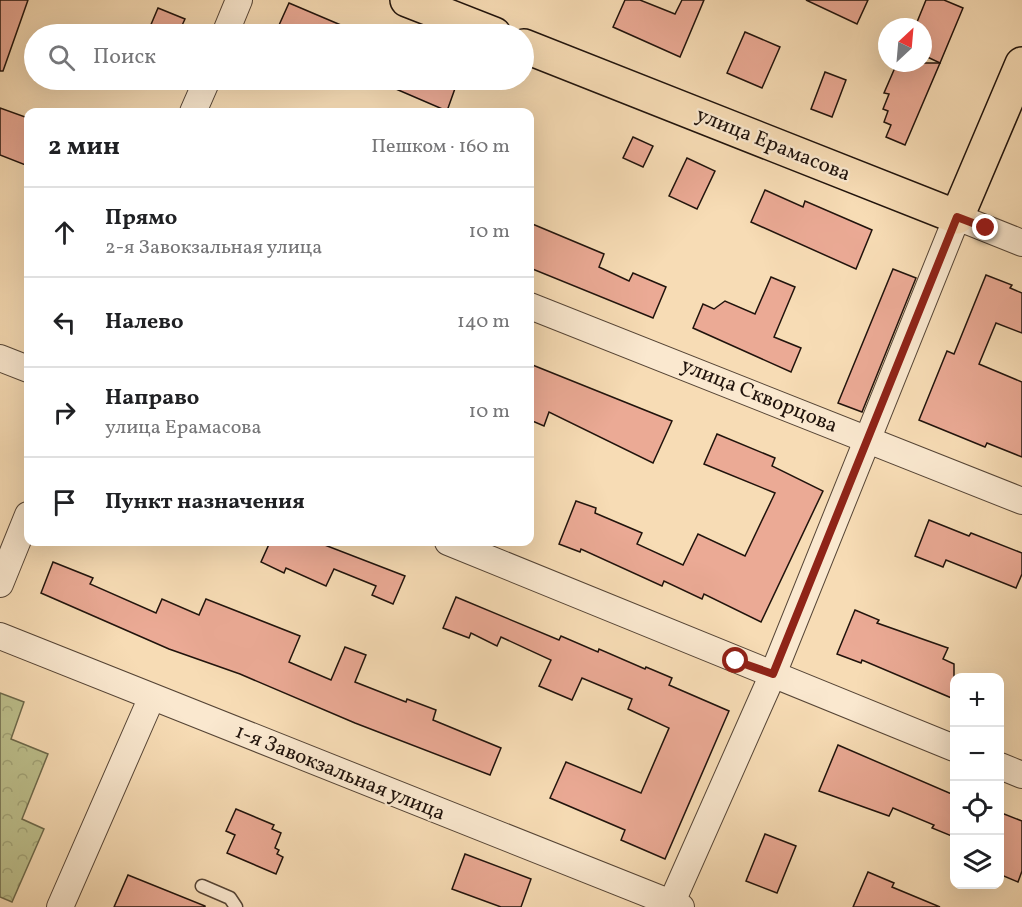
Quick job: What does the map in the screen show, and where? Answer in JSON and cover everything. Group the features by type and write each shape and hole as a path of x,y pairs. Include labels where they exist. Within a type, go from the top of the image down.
{"main road":[{"path":"407,0 468,24"},
{"name":"улица Ерамасова","path":"534,50 957,217"},
{"path":"957,217 1022,64"}],"street":[{"path":"229,24 239,0"},
{"path":"195,108 203,90"},
{"path":"676,905 773,674 957,217"},
{"name":"улица Ерамасова","path":"957,217 1022,243"},
{"name":"улица Скворцова","path":"534,308 1022,501"},
{"path":"0,358 24,367"},
{"path":"0,584 24,525"},
{"path":"458,546 950,746"},
{"name":"1-я Завокзальная улица","path":"0,636 151,699 676,905"},
{"path":"60,907 151,699"},
{"path":"1004,768 1022,775"}],"lane":[{"path":"202,886 230,898 236,907"}],"green space":[{"path":"0,693 24,702 11,739 48,754 22,819 44,829 12,902 0,897"}],"building":[{"path":"0,0 28,0 3,71 0,71"},
{"path":"625,0 640,0 675,14 682,0 704,0 680,57 613,27"},
{"path":"806,0 868,0 857,24"},
{"path":"926,0 944,0 963,8 940,63 932,59 932,18 919,18"},
{"path":"289,3 338,24 280,24"},
{"path":"158,8 185,19 183,24 151,24"},
{"path":"745,32 780,47 762,88 727,73"},
{"path":"932,63 940,63 905,145 886,137 891,125 884,122 888,111 883,109 889,94 884,93 893,72 932,72"},
{"path":"825,72 846,80 832,117 811,109"},
{"path":"398,90 454,90 448,108 440,108"},
{"path":"0,108 24,117 24,164 0,155"},
{"path":"633,137 653,146 643,167 623,158"},
{"path":"687,158 715,171 697,209 669,196"},
{"path":"765,190 803,207 805,201 872,230 856,269 751,222"},
{"path":"534,225 604,254 599,267 629,281 633,273 666,287 653,318 534,270"},
{"path":"893,269 916,278 862,412 838,403"},
{"path":"986,275 1012,285 1010,288 1022,293 1022,333 996,323 979,364 1022,382 1022,457 987,443 985,447 919,420 947,351 954,354"},
{"path":"771,277 795,287 774,337 801,348 791,372 693,328 703,304 714,309 725,301 755,314"},
{"path":"534,366 672,421 653,463 549,412 544,426 534,422"},
{"path":"717,434 775,458 772,466 823,491 761,622 704,594 702,599 664,581 662,586 581,549 580,552 559,544 576,501 596,508 595,513 642,533 637,544 683,565 698,534 745,556 775,493 704,464"},
{"path":"929,520 1022,553 1022,574 1016,588 946,560 943,567 915,556"},
{"path":"268,546 327,546 405,576 393,604 372,595 376,586 334,569 326,586 286,568 284,573 261,562"},
{"path":"53,562 93,578 90,584 156,613 162,599 199,615 206,599 300,636 289,662 331,680 345,647 366,655 355,682 406,702 407,699 436,710 433,720 501,748 490,775 355,723 240,674 169,649 41,593"},
{"path":"456,597 559,640 561,636 598,652 599,649 645,669 646,667 672,678 669,685 729,711 665,859 621,840 625,830 550,798 566,762 641,793 669,728 628,709 632,699 582,678 572,700 539,686 551,660 501,637 497,646 471,633 469,638 443,628"},
{"path":"855,610 879,620 877,623 948,648 943,659 954,664 954,673 950,673 950,697 862,660 861,663 837,654"},
{"path":"838,745 950,793 950,835 932,828 934,825 893,808 889,816 819,791"},
{"path":"236,809 274,825 272,829 281,833 275,848 279,850 277,854 283,857 276,874 227,853 235,835 226,831"},
{"path":"1004,814 1022,821 1022,871 1018,882 1004,876"},
{"path":"765,834 796,846 777,893 746,881"},
{"path":"465,854 531,879 521,907 501,907 452,889"},
{"path":"868,872 894,883 892,887 940,907 853,907"},
{"path":"128,875 205,906 205,907 114,907"}],"route":[{"path":"736,661 773,674 957,217 986,228"}]}
